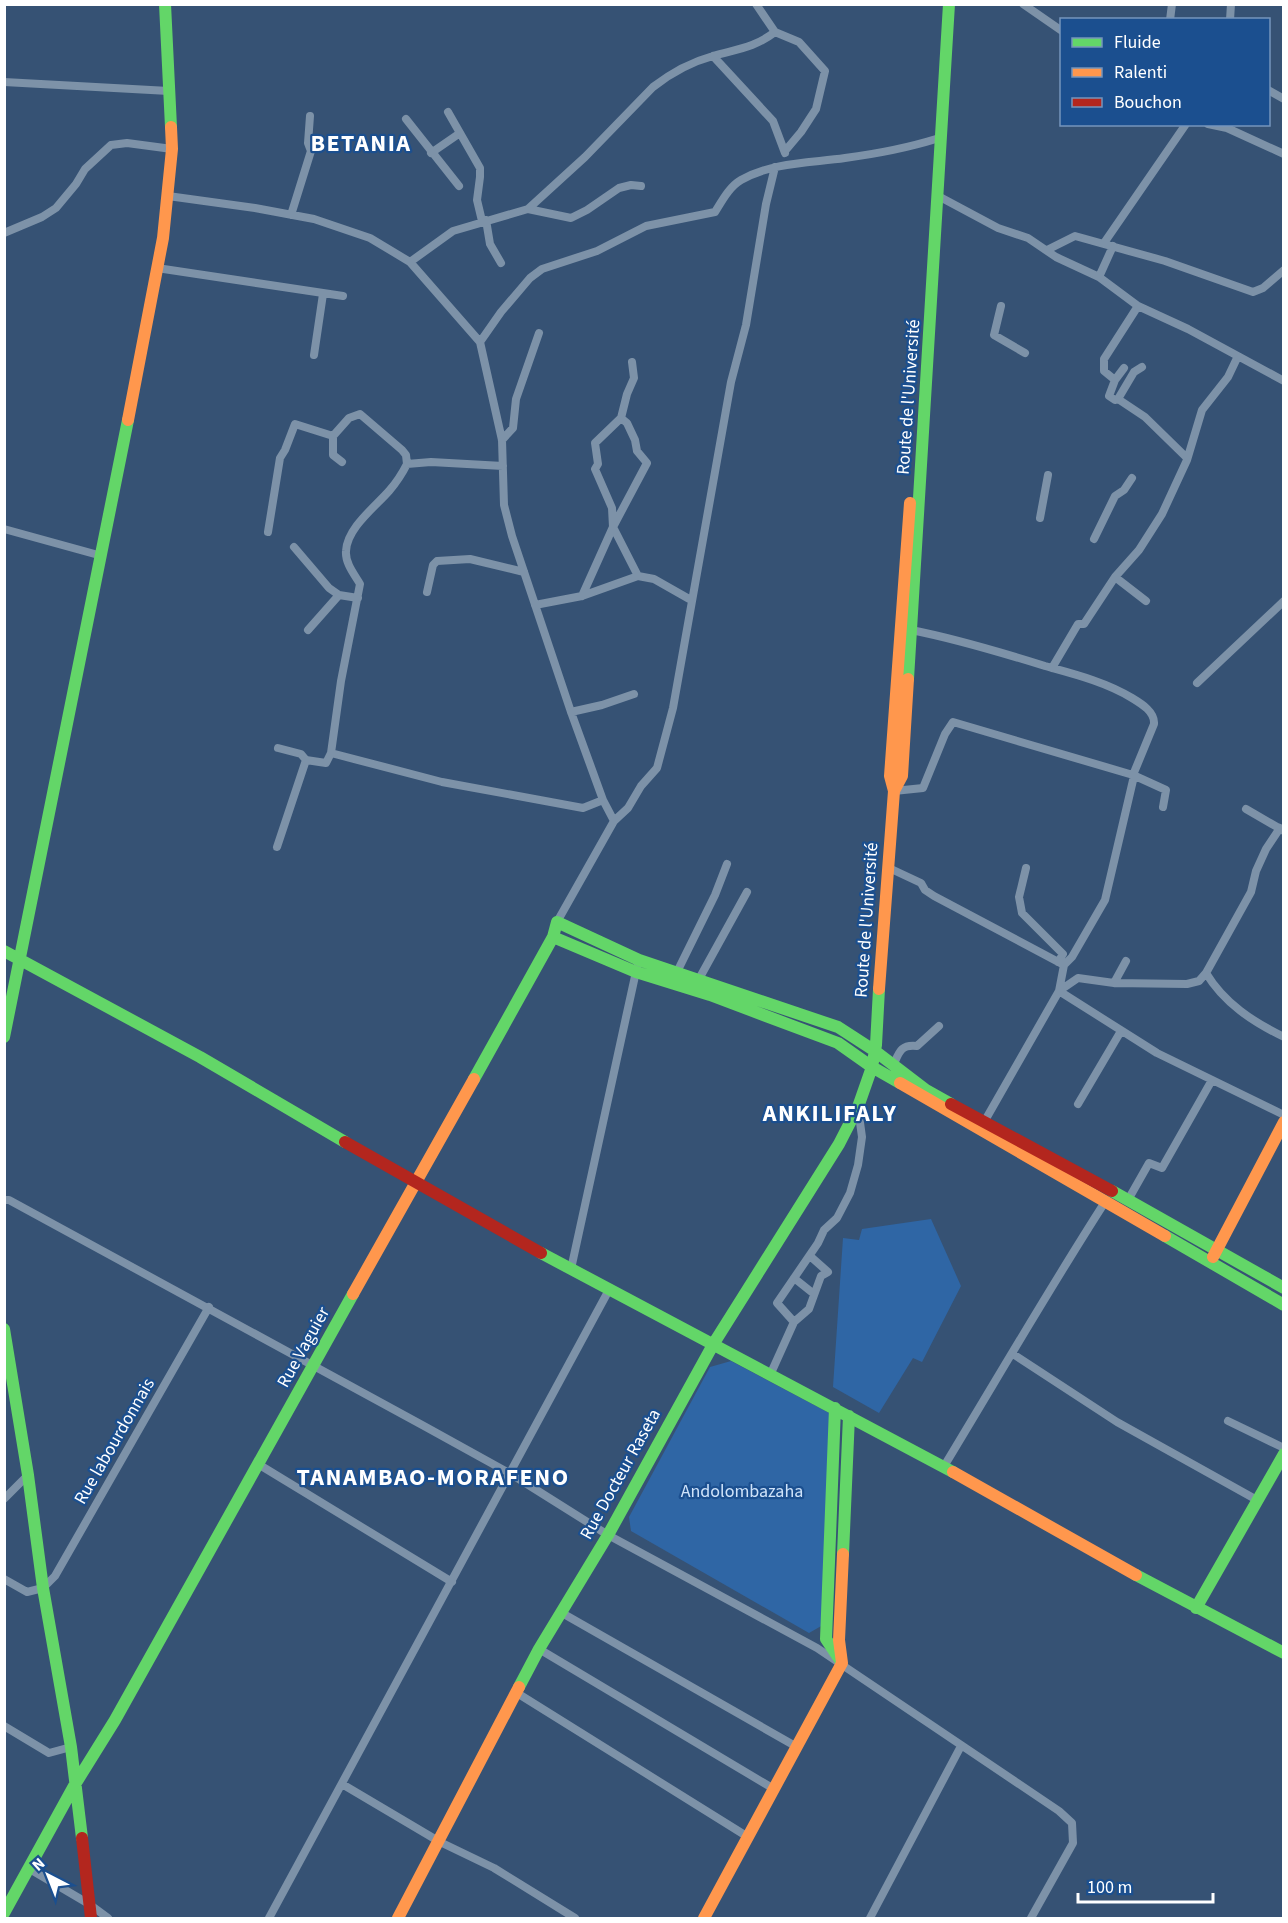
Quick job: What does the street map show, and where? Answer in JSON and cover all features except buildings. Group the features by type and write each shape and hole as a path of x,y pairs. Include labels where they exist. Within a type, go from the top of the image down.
{"street":[{"path":"4,1037 7,1009 102,556 157,268 168,196 172,149 165,4"},
{"path":"756,4 775,32 799,42 825,71 816,109 785,151 766,204 746,326 731,382 673,708 657,768 641,786 628,808 614,822 557,922 637,966 677,972 838,1027 875,1050 926,1090 1105,1202 1284,1288"},
{"name":"Route de l'Université","path":"875,1050 894,791 890,776 936,139 942,4"},
{"name":"Route de l'Université","path":"894,791 902,776 949,4"},
{"path":"1023,4 1060,30"},
{"path":"528,209 585,157 653,87 666,77 695,62 746,48 775,32"},
{"path":"713,56 773,121 785,151"},
{"path":"4,82 170,91"},
{"path":"1270,91 1284,99"},
{"path":"448,112 480,168 477,200 490,244 501,263"},
{"path":"291,215 311,151 308,143 310,116"},
{"path":"406,119 459,186"},
{"path":"1104,243 1185,126"},
{"path":"1218,126 1227,128 1284,154"},
{"path":"431,153 460,133"},
{"path":"480,342 501,312 530,278 542,270 597,251 646,226 715,212 728,192 740,180 778,166 847,158 918,145 936,139"},
{"path":"4,233 42,217 56,208 76,184 85,168 111,145 127,143 172,149"},
{"path":"410,262 453,231 484,220 528,209 571,218 620,188 631,185 641,186"},
{"path":"168,196 314,219 370,238 410,262 480,342 502,440 504,505 512,536 571,712 603,800 614,822"},
{"path":"939,197 998,228 1028,238 1056,257 1099,277 1138,306 1188,329 1284,381"},
{"path":"1047,250 1075,236 1165,261 1253,291 1263,288 1284,270"},
{"path":"1099,277 1113,246"},
{"path":"157,268 342,296"},
{"path":"314,355 323,294"},
{"path":"1000,306 994,335 1025,353"},
{"path":"1115,380 1104,371 1104,359 1138,306"},
{"path":"502,440 513,428 516,399 539,333"},
{"path":"1052,668 1078,624 1084,624 1115,577 1139,550 1162,514 1187,458 1202,410 1228,377 1238,356"},
{"path":"632,362 634,378 621,418 595,443 598,464 595,469 612,508 613,527 638,576"},
{"path":"1118,399 1134,372 1142,367"},
{"path":"1124,368 1115,380 1109,396 1115,400 1118,399 1145,417 1187,458"},
{"path":"278,748 301,754 306,760 326,763 331,753 341,681 360,585 348,565 346,551 349,540 360,521 391,489 407,464 406,455 402,450 360,414 349,418 333,436 333,455 342,462"},
{"path":"582,596 613,527 647,463 637,451 635,440 627,423 621,418"},
{"path":"268,532 280,458 295,424 333,436"},
{"path":"407,464 431,462 503,466"},
{"path":"1040,519 1048,476"},
{"path":"1094,539 1115,496 1124,490 1132,478"},
{"path":"4,529 102,556"},
{"path":"294,547 318,577 339,595 358,598"},
{"path":"427,592 433,565 437,561 470,559 524,572"},
{"path":"535,605 582,596 638,576 654,579 691,600"},
{"path":"1115,577 1146,600"},
{"path":"308,630 339,595"},
{"path":"1197,683 1284,600"},
{"path":"911,630 956,638 1078,675 1132,697 1155,718 1133,775 1105,900 1072,957 1061,964"},
{"path":"571,712 634,694"},
{"path":"894,791 923,788 945,734 953,722 1133,775 1166,790 1163,807"},
{"path":"331,753 442,782 583,808 603,800"},
{"path":"277,847 306,760"},
{"path":"1059,991 1078,978 1114,983 1187,984 1199,981 1206,973 1251,892 1256,871 1266,849 1282,830 1246,809"},
{"path":"677,972 728,864"},
{"path":"889,868 921,883 925,890 934,896 1061,964"},
{"path":"982,1126 1059,991 1063,954 1022,914 1019,897 1026,868"},
{"path":"699,979 747,892"},
{"name":"Rue Vaguier","path":"4,1912 115,1720 416,1183 553,937 557,922"},
{"path":"553,937 637,966 838,1043 872,1067 1128,1200 1284,1305"},
{"path":"4,951 200,1058 416,1183 571,1269 896,1440 1196,1608 1284,1653"},
{"path":"1114,983 1126,962"},
{"path":"571,1269 637,966"},
{"path":"1206,973 1231,1004 1257,1024 1284,1037"},
{"path":"1059,991 1157,1053 1284,1115"},
{"path":"893,1066 901,1049 908,1045 917,1046 939,1026"},
{"path":"1078,1104 1121,1031"},
{"name":"Rue Docteur Raseta","path":"398,1918 440,1842 539,1648 608,1535 714,1343 839,1144 858,1107 872,1067 875,1050"},
{"path":"1128,1200 1149,1163 1162,1168 1212,1080"},
{"path":"794,1322 777,1303 810,1256 824,1230 837,1218 850,1193 856,1174 862,1137 858,1107"},
{"path":"1214,1256 1284,1122"},
{"path":"4,1200 209,1307 511,1474 608,1535 817,1648 1059,1811 1072,1823 1072,1843 1031,1918"},
{"path":"944,1468 1105,1202"},
{"path":"771,1373 794,1322 809,1309 821,1276 828,1272 810,1256"},
{"path":"794,1278 814,1294"},
{"path":"269,1918 610,1288"},
{"name":"Rue labourdonnais","path":"43,1588 55,1576 209,1307"},
{"path":"4,1329 8,1365 28,1475 43,1588 70,1747 91,1918"},
{"path":"1013,1354 1117,1422 1257,1500"},
{"path":"835,1408 826,1640 842,1663"},
{"path":"704,1918 842,1663 839,1640 849,1416"},
{"path":"1228,1421 1284,1448"},
{"path":"1196,1608 1284,1454"},
{"path":"258,1464 452,1582"},
{"path":"4,1499 28,1475"},
{"path":"4,1579 27,1592 43,1588"},
{"path":"562,1612 796,1747"},
{"path":"539,1648 774,1789"},
{"path":"517,1693 748,1837"},
{"path":"4,1726 49,1753 70,1747"},
{"path":"870,1918 961,1746"},
{"path":"342,1784 440,1842 494,1868 575,1918"},
{"path":"28,1868 89,1904 108,1918"}],"green space":[{"path":"931,1219 961,1286 922,1362 913,1358 879,1413 833,1387 843,1238 859,1240 862,1229"},
{"name":"Andolombazaha","path":"731,1361 833,1415 823,1625 809,1633 631,1531 629,1517 710,1367"}],"traffic: fast":[{"path":"165,4 171,127"},
{"path":"908,679 949,4"},
{"path":"4,1037 128,420"},
{"path":"474,1079 553,937 557,922 639,960 838,1027 875,1051 926,1090 951,1104"},
{"path":"553,937 636,972 710,995 838,1043 900,1083"},
{"path":"4,951 200,1057 345,1142"},
{"path":"519,1687 539,1649 608,1535 714,1343 839,1144 858,1107 872,1067 876,1045 879,989"},
{"path":"1112,1191 1284,1288"},
{"path":"1165,1236 1284,1305"},
{"path":"541,1253 953,1472"},
{"path":"4,1913 74,1786 115,1720 353,1294"},
{"path":"4,1329 28,1475 43,1588 71,1747 82,1838"},
{"path":"835,1408 826,1639 840,1660"},
{"path":"843,1554 849,1416"},
{"path":"1196,1608 1284,1454"},
{"path":"1136,1575 1284,1653"}],"traffic: slow":[{"path":"128,420 163,238 172,149 171,127"},
{"path":"894,791 890,776 910,503"},
{"path":"879,989 894,791 902,776 908,679"},
{"path":"353,1294 474,1079"},
{"path":"900,1083 1165,1236"},
{"path":"1213,1257 1284,1122"},
{"path":"953,1472 1136,1575"},
{"path":"704,1918 842,1663 839,1640 843,1554"},
{"path":"398,1918 519,1687"}],"traffic: jam":[{"path":"951,1104 1112,1191"},
{"path":"345,1142 541,1253"},
{"path":"82,1838 91,1918"}],"district":[{"name":"BETANIA","path":"361,143"},
{"name":"ANKILIFALY","path":"830,1113"},
{"name":"TANAMBAO-MORAFENO","path":"433,1477"}]}
